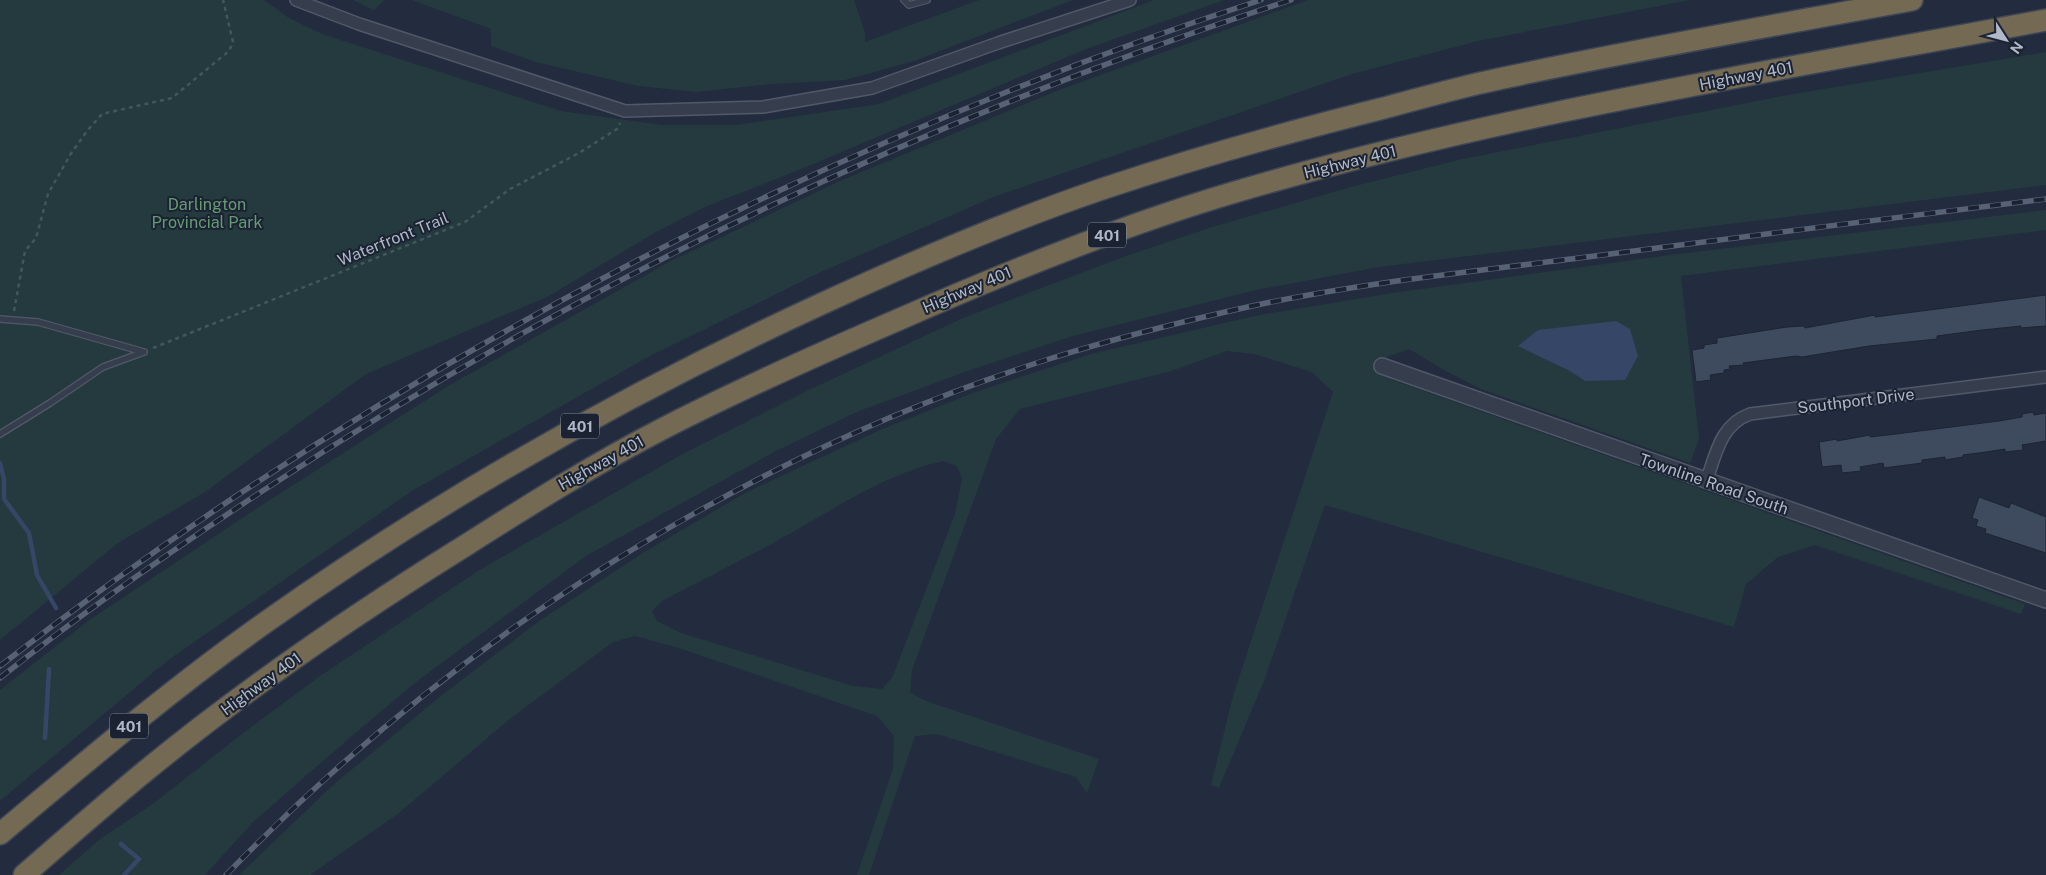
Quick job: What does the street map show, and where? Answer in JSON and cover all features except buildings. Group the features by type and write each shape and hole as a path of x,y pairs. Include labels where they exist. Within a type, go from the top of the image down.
{"highway":[{"name":"401","path":"0,834 112,740 263,624 380,545 515,462 612,407 731,346 916,261 1017,220 1106,188 1304,128 1491,80 1912,0"},
{"name":"Highway 401","path":"24,875 146,771 258,684 396,589 548,493 663,428 775,373 980,284 1125,228 1232,193 1320,169 1536,116 2046,20"}],"street":[{"path":"296,0 359,24 625,111 762,107 872,88 998,43 1130,0"},
{"name":"Townline Road South","path":"1382,366 1706,482 2046,600"},
{"name":"Southport Drive","path":"1706,482 1721,440 1730,426 1740,418 1750,414 2046,377"}],"lane":[{"path":"904,0 910,5 927,0"},
{"path":"0,319 38,322 144,352"},
{"path":"0,434 103,367 144,352"}],"path":[{"path":"12,320 25,251 36,238 48,194 70,155 102,114 172,98 229,51 233,42 224,0"},
{"name":"Waterfront Trail","path":"144,352 465,222 510,189 579,153 617,129 625,111"}],"green space":[{"name":"Darlington Provincial Park","path":"0,0 264,0 289,18 322,34 561,111 662,125 736,125 879,104 1154,0 1224,0 1086,49 799,170 705,207 656,232 549,296 366,374 205,492 118,543 0,640"},
{"path":"353,0 384,0 374,10"},
{"path":"412,0 854,0 865,33 865,42 979,0 1073,0 914,61 845,80 770,84 697,92 638,86 536,62 491,46 491,29"},
{"path":"1308,0 1690,0 1478,41 1352,74 996,196 821,272 646,358 412,491 167,661 0,801 0,690 88,621 245,516 448,386 671,261 840,181 1059,90"},
{"path":"2046,52 2046,185 1379,267 1256,290 1073,336 973,369 859,411 776,451 586,556 416,682 253,822 205,875 59,875 100,839 154,803 320,676 481,569 679,456 811,389 963,318 1126,256 1209,228 1351,187 1458,160 1793,94"},
{"path":"2046,210 2046,230 1681,276 1699,439 1690,463 1481,389 1409,349 1387,357 1384,377 2025,604 2021,614 1815,545 1778,557 1746,584 1734,627 1325,505 1264,681 1219,788 1211,785 1233,696 1333,392 1312,372 1254,354 1227,351 1171,371 1020,409 996,439 912,670 910,692 926,701 1099,759 1087,793 1076,777 937,734 915,736 869,875 857,875 893,769 894,736 877,716 679,648 635,636 613,642 511,718 399,813 310,875 239,875 333,785 442,695 542,619 646,551 747,492 880,430 978,391 1091,354 1259,315 1392,293 1678,254","holes":["943,461 957,466 962,479 955,514 893,676 882,689 853,686 681,633 657,621 652,611 662,601 759,551 864,491 923,466"]}],"water":[{"path":"1616,321 1630,329 1638,356 1625,380 1585,381 1570,371 1518,346 1538,330"}],"waterway":[{"path":"0,463 4,479 4,499 29,533 37,575 56,608"},
{"path":"45,738 49,669"},
{"path":"121,844 139,859 124,875"}],"railway":[{"path":"0,666 143,560 291,460 444,366 602,279 763,198 927,125 1093,59 1261,0"},
{"path":"0,678 130,581 264,490 385,414 508,342 633,274 761,210 891,151 1023,97 1156,46 1291,0"},
{"path":"226,875 313,790 406,710 503,635 605,566 711,504 821,448 933,400 1049,359 1099,344 1150,330 1293,298 1415,279 2046,199"}]}
